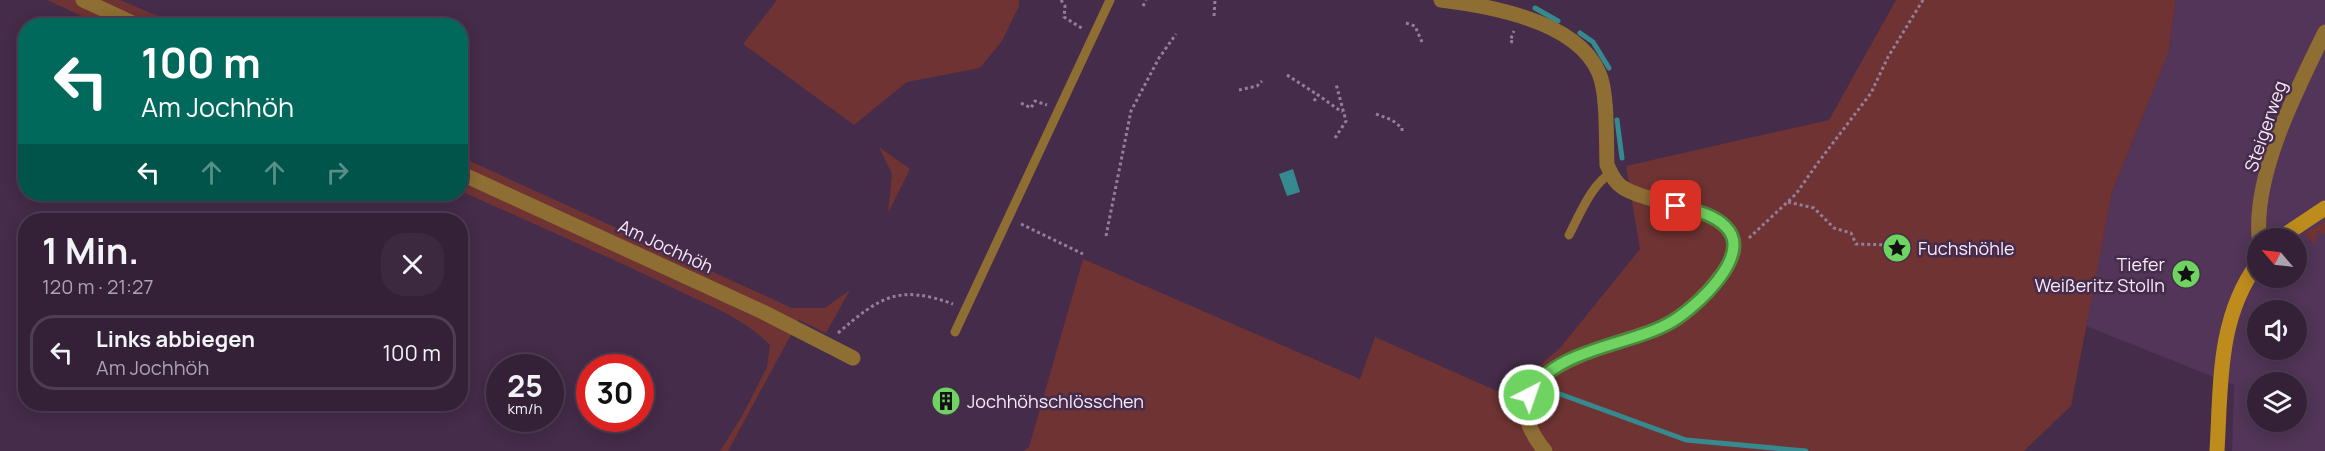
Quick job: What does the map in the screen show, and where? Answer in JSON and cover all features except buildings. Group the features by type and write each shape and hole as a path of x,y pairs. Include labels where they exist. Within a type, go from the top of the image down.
{"main road":[{"path":"2295,228 2325,208"},
{"path":"2217,451 2225,337 2233,308 2247,278"}],"street":[{"path":"83,0 122,18"},
{"path":"1441,0 1513,15 1551,28 1578,43 1590,56 1600,74 1607,165 1621,187 1642,196 1710,216 1727,228 1733,237 1734,251 1729,264 1715,284 1675,320 1658,329 1588,352 1551,371 1533,387 1525,414 1534,437 1545,451"},
{"name":"Steigerweg","path":"2259,228 2258,214 2267,173 2280,131 2299,84 2325,32"},
{"name":"Am Jochhöh","path":"468,177 763,312 853,358"}],"lane":[{"path":"955,332 1110,0"},
{"path":"1569,236 1588,200 1604,177 1611,174"}],"path":[{"path":"1061,0 1065,6 1064,17 1090,33"},
{"path":"1143,6 1146,0"},
{"path":"1214,16 1215,0"},
{"path":"1734,251 1796,194 1871,93 1888,57 1923,0"},
{"path":"1406,23 1415,26 1422,42"},
{"path":"1106,236 1131,111 1159,58 1176,34"},
{"path":"1287,75 1343,112"},
{"path":"1239,90 1257,86 1262,81"},
{"path":"1335,138 1346,121 1336,84"},
{"path":"1314,101 1317,95"},
{"path":"1021,103 1031,108 1035,101 1055,108"},
{"path":"1376,114 1392,120 1402,128 1402,133"},
{"path":"1788,202 1814,208 1834,228 1851,233 1856,244 1889,245"},
{"path":"1014,221 1083,254"},
{"path":"829,346 837,334 850,322 872,305 888,298 919,294 966,309"}],"shaded area":[{"path":"47,0 120,0 163,18 86,18"},
{"path":"777,0 1019,0 1019,6 1002,41 980,68 907,82 854,125 743,44"},
{"path":"1896,0 2176,0 2168,54 2112,192 2071,406 2024,451 1024,451 1029,447 1083,259 1360,379 1375,337 1506,395 1560,348 1640,249 1626,166 1829,120"},
{"path":"2176,0 2325,0 2325,451 2232,451 2234,385 2086,326 2112,192 2168,54"},
{"path":"879,147 910,169 888,213 892,174"},
{"path":"468,160 792,308 825,308 850,290 826,333 799,320 728,451 720,451 742,416 767,367 770,345 738,320 714,307 468,194"},
{"path":"1293,169 1300,192 1287,196 1279,174"},
{"path":"2325,221 2325,234 2317,233 2316,245 2307,237 2307,232"}],"waterway":[{"path":"1535,8 1558,21"},
{"path":"1580,33 1593,42 1609,68"},
{"path":"1617,120 1622,158"},
{"path":"1549,390 1686,440 1806,451"}],"place":[{"name":"Fuchshöhle","path":"1897,248"},
{"name":"Tiefer Weißeritz Stolln","path":"2186,274"},
{"name":"Jochhöhschlösschen","path":"946,401"}],"route":[{"path":"1529,395 1533,387 1551,371 1588,352 1658,329 1675,320 1715,284 1729,264 1734,251 1733,237 1727,228 1710,216 1676,206"}]}
